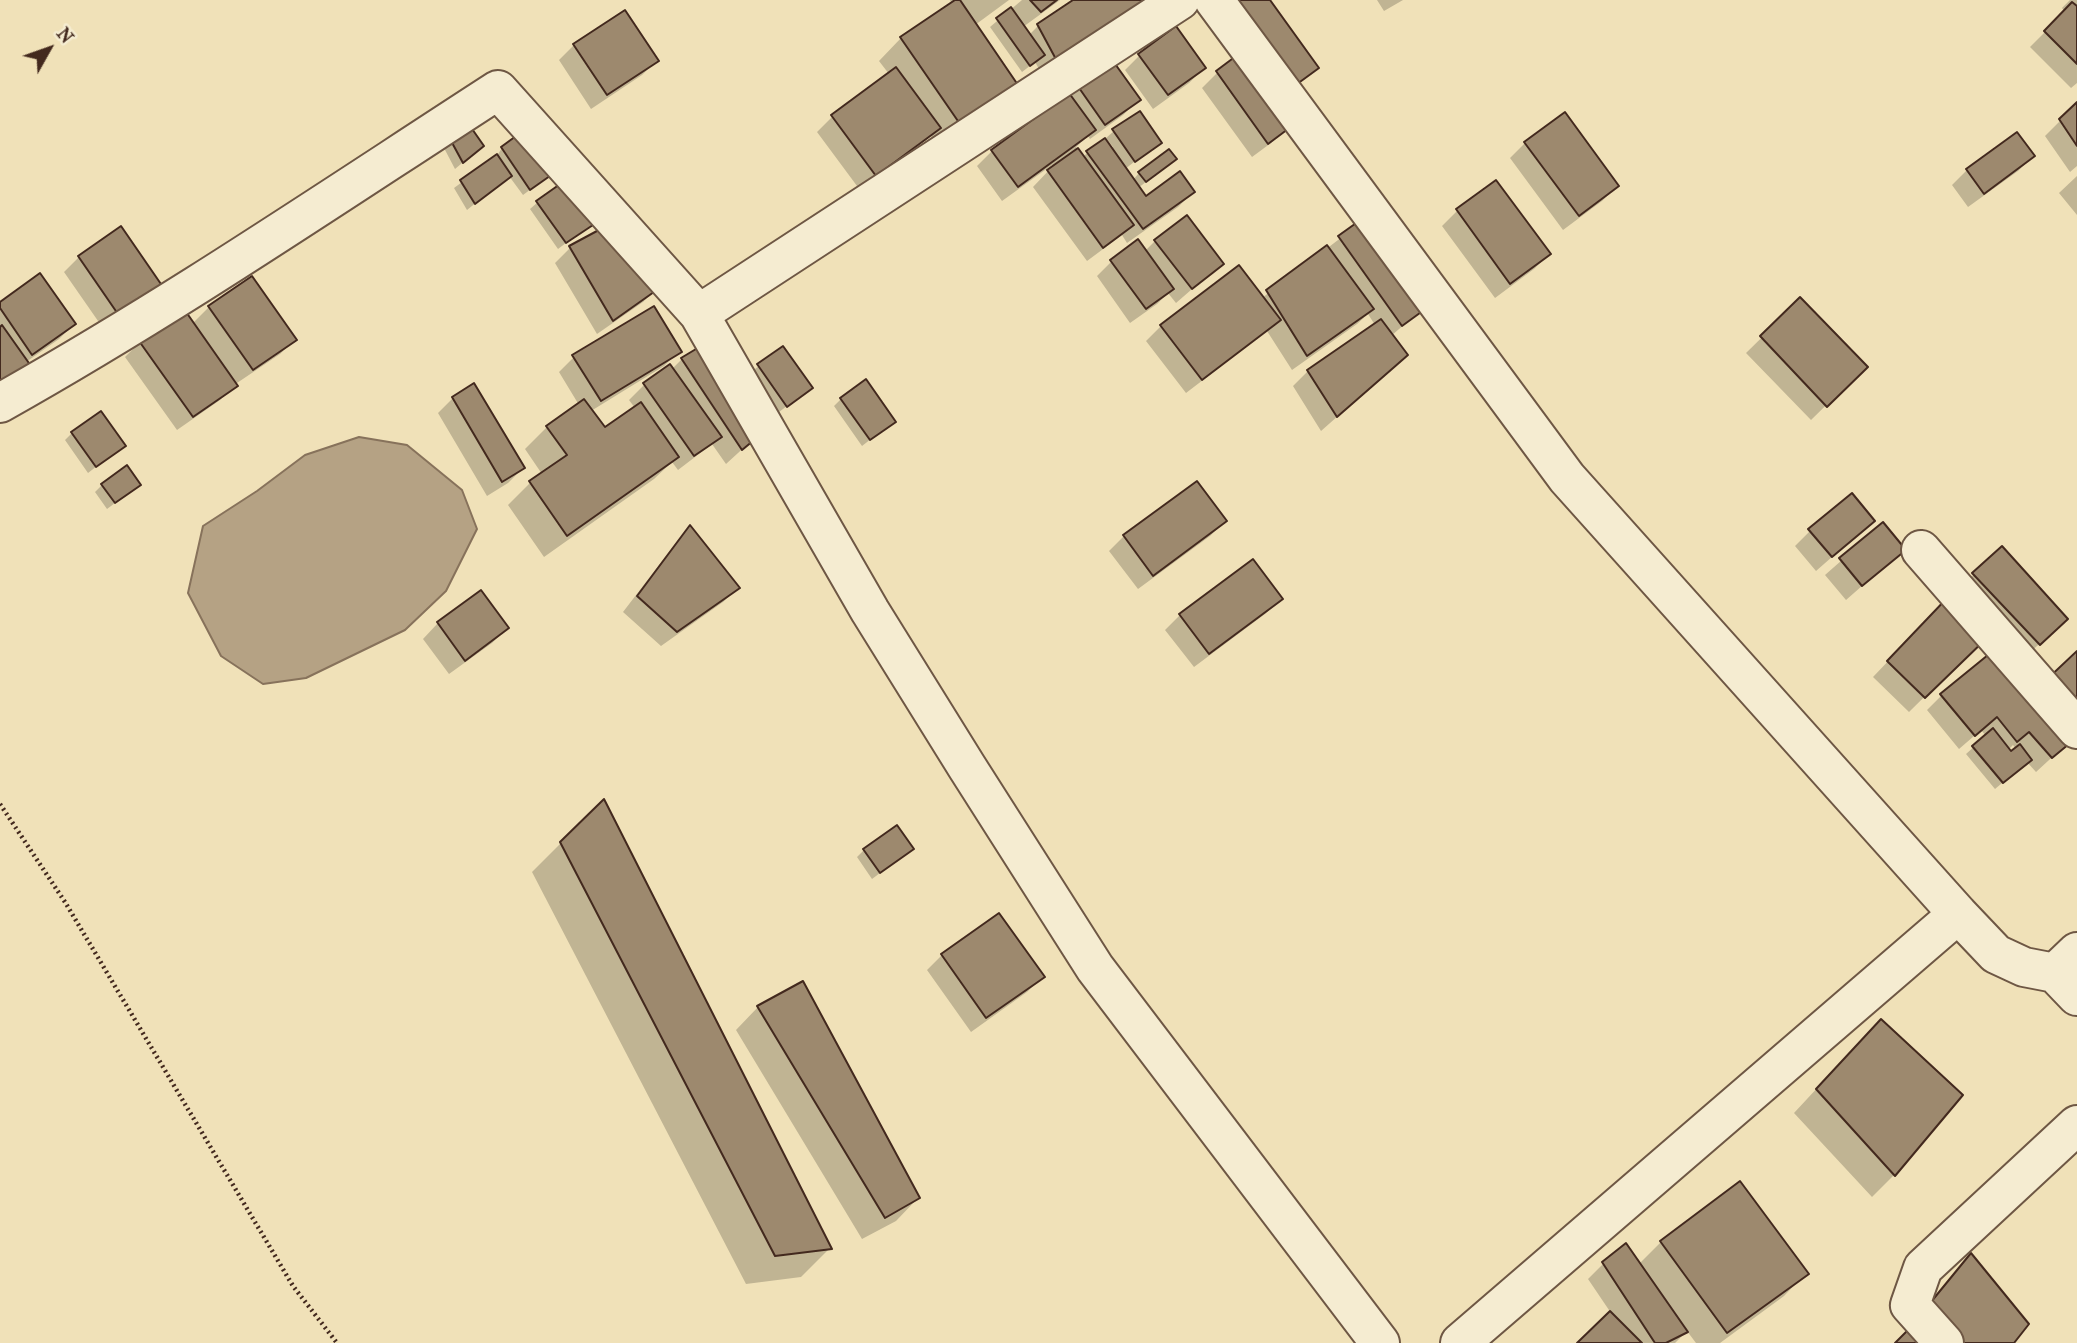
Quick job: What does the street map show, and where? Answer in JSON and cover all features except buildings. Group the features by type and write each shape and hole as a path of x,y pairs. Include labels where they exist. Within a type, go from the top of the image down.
{"street":[{"path":"699,314 1180,0"},
{"path":"1214,0 1567,478 1958,915 1996,954 2024,967 2070,974"},
{"path":"0,404 250,251 499,90 699,314 870,611 1095,968 1380,1343"},
{"path":"1922,550 2077,729"},
{"path":"1460,1343 1958,915"},
{"path":"1944,1343 1910,1305 1923,1268 2077,1125"}],"path":[{"path":"0,804 65,902 293,1286 337,1343"}],"shaded area":[{"path":"359,437 407,445 462,490 477,529 446,591 405,630 306,678 263,684 221,656 188,593 203,526 257,491 305,455"}]}
